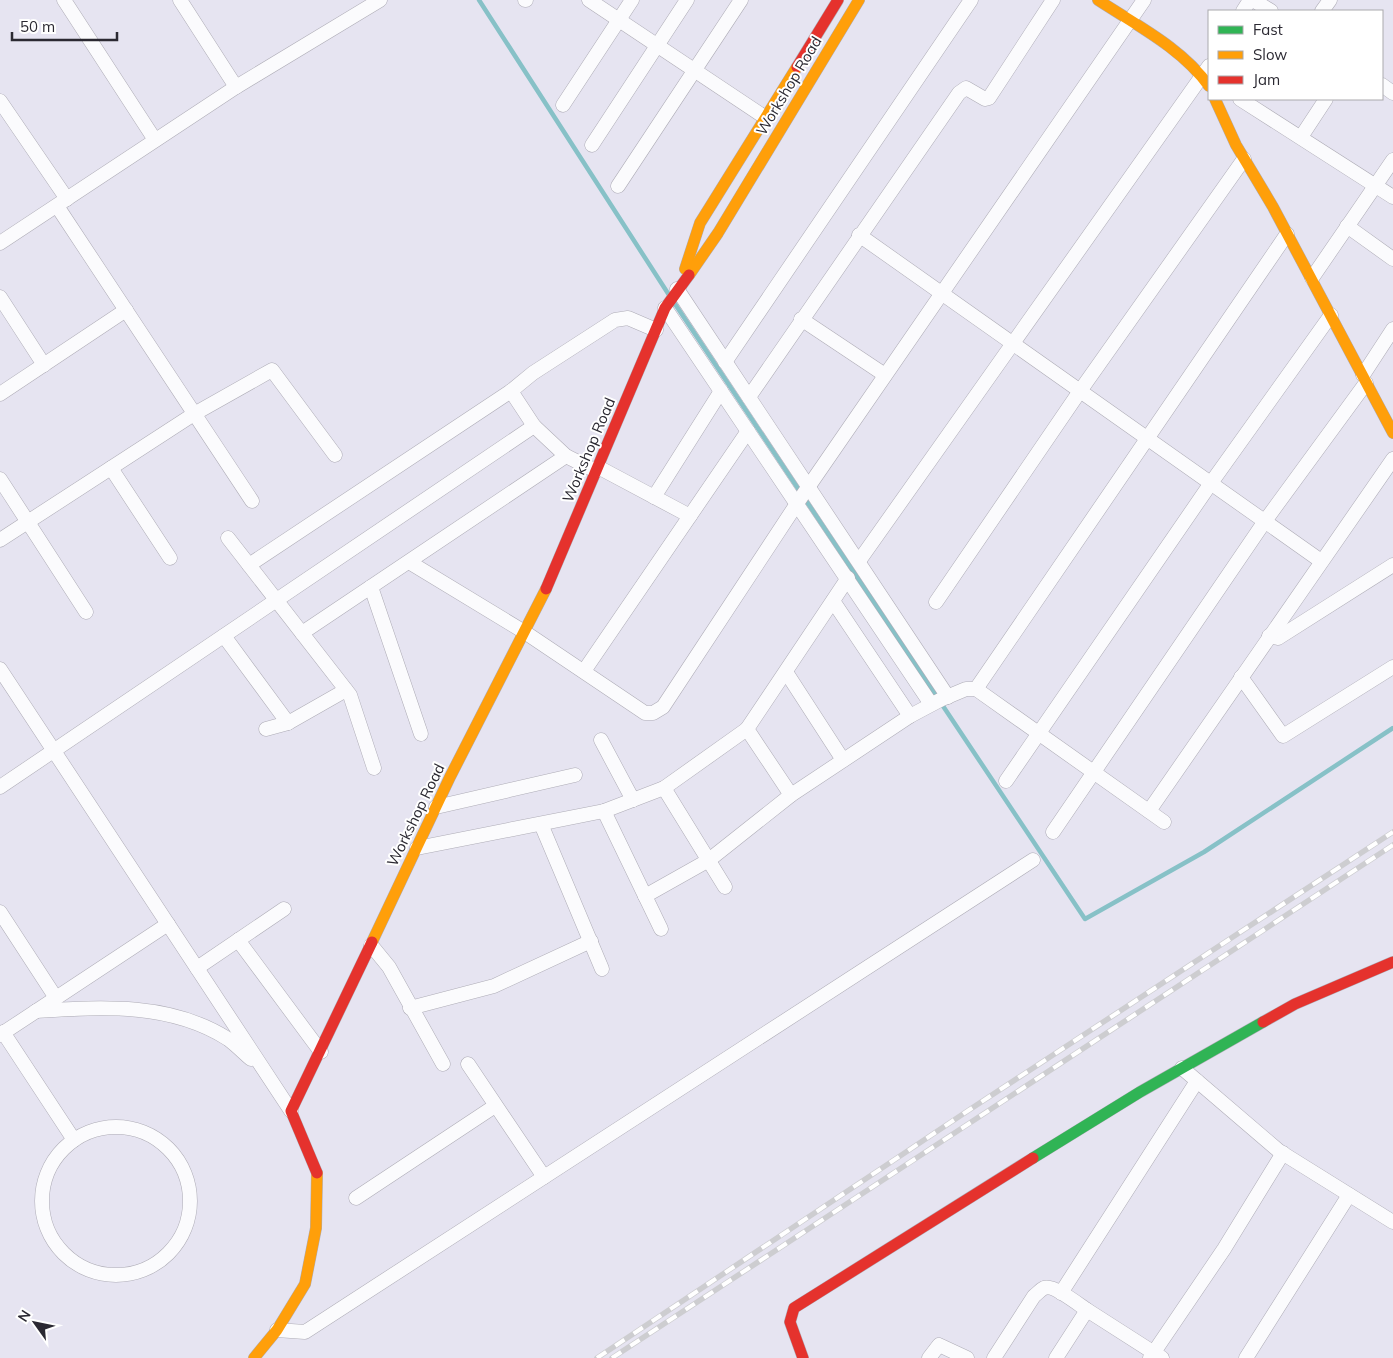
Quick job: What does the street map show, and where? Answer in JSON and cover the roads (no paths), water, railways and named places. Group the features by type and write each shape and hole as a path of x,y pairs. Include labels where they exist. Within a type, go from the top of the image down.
{"main road":[{"name":"Workshop Road","path":"678,289 700,223 838,0"},
{"name":"Workshop Road","path":"291,1112 436,807 526,633 667,306 718,233 859,0"},
{"path":"1098,0 1208,76"},
{"path":"1215,100 1244,159 1312,278 1393,433"},
{"path":"803,1358 790,1322 794,1308 807,1298 1182,1068 1295,1004 1393,962"},
{"path":"254,1358 277,1330 305,1284 316,1228 317,1171 291,1112"}],"street":[{"path":"64,0 155,140"},
{"path":"180,0 236,87"},
{"path":"0,243 236,87 380,0"},
{"path":"589,0 766,118"},
{"path":"563,105 632,0"},
{"path":"592,145 687,0"},
{"path":"618,186 741,0"},
{"path":"725,362 971,0"},
{"path":"749,397 859,235 959,93 966,88 985,99 989,98 1054,0"},
{"path":"409,562 526,633 644,713 653,713 663,707 803,495 940,293 1144,0"},
{"path":"1244,10 1252,0 1269,10"},
{"path":"858,561 1208,76"},
{"path":"1242,100 1393,197"},
{"path":"1301,137 1325,100"},
{"path":"2,106 126,310 252,501"},
{"path":"936,602 1080,391 1244,159"},
{"path":"1312,278 1393,160"},
{"path":"1347,226 1393,258"},
{"path":"976,688 1287,234"},
{"path":"859,235 1321,561"},
{"path":"678,289 749,397 848,578 939,700"},
{"path":"0,297 44,365"},
{"path":"667,306 748,431 858,561 939,700"},
{"path":"0,394 126,310"},
{"path":"1006,781 1211,483 1331,315"},
{"path":"249,565 511,390 533,373 615,320 628,318 656,330"},
{"path":"801,319 885,375"},
{"path":"1053,832 1265,521 1365,379 1393,329"},
{"path":"0,540 194,414 272,370 335,455"},
{"path":"511,390 534,426 566,456 597,469 690,516"},
{"path":"654,497 721,391"},
{"path":"0,787 534,426"},
{"path":"584,671 748,431"},
{"path":"302,633 566,456"},
{"path":"1149,812 1269,636 1393,460"},
{"path":"111,468 170,558"},
{"path":"0,478 86,612"},
{"path":"228,538 350,695 374,768"},
{"path":"1269,636 1278,638 1393,565"},
{"path":"417,848 604,811 664,788 747,729 848,578"},
{"path":"371,587 421,734"},
{"path":"833,601 910,716"},
{"path":"224,636 288,723"},
{"path":"1241,677 1283,736 1393,667"},
{"path":"0,669 291,1112"},
{"path":"786,672 843,760"},
{"path":"645,896 709,860 791,795 910,716 939,700 966,689 976,688 1164,822"},
{"path":"266,729 288,723 346,690"},
{"path":"747,729 791,795"},
{"path":"601,740 633,800"},
{"path":"436,807 575,775"},
{"path":"664,788 726,887"},
{"path":"604,811 661,928"},
{"path":"541,824 602,969"},
{"path":"277,1330 305,1332 1032,860"},
{"path":"197,968 284,909"},
{"path":"0,912 56,998"},
{"path":"74,1140 2,1034 168,924"},
{"path":"238,940 321,1052"},
{"path":"410,1008 494,986 591,941"},
{"path":"371,945 389,967 410,1008 443,1064"},
{"path":"36,1011 100,1008 148,1010 187,1019 228,1039 264,1069"},
{"path":"468,1064 544,1177"},
{"path":"1182,1068 1283,1153 1393,1222"},
{"path":"1061,1293 1197,1081"},
{"path":"356,1198 495,1106"},
{"path":"126,1127 152,1136 173,1153 187,1176 191,1204 185,1230 170,1253 147,1269 120,1276 93,1272 69,1259 52,1238 43,1212 44,1185 55,1160 74,1140 99,1129 126,1127"},
{"path":"994,1358 1034,1296 1043,1288 1049,1287 1061,1293 1155,1356 1283,1153"},
{"path":"1246,1358 1349,1195"},
{"path":"1056,1358 1087,1310"},
{"path":"929,1358 939,1345 967,1358"}],"waterway":[{"path":"479,0 669,295"},
{"path":"675,304 1085,919 1204,852 1393,728"}],"railway":[{"path":"597,1358 969,1110 1393,832"},
{"path":"612,1358 1393,845"}]}
